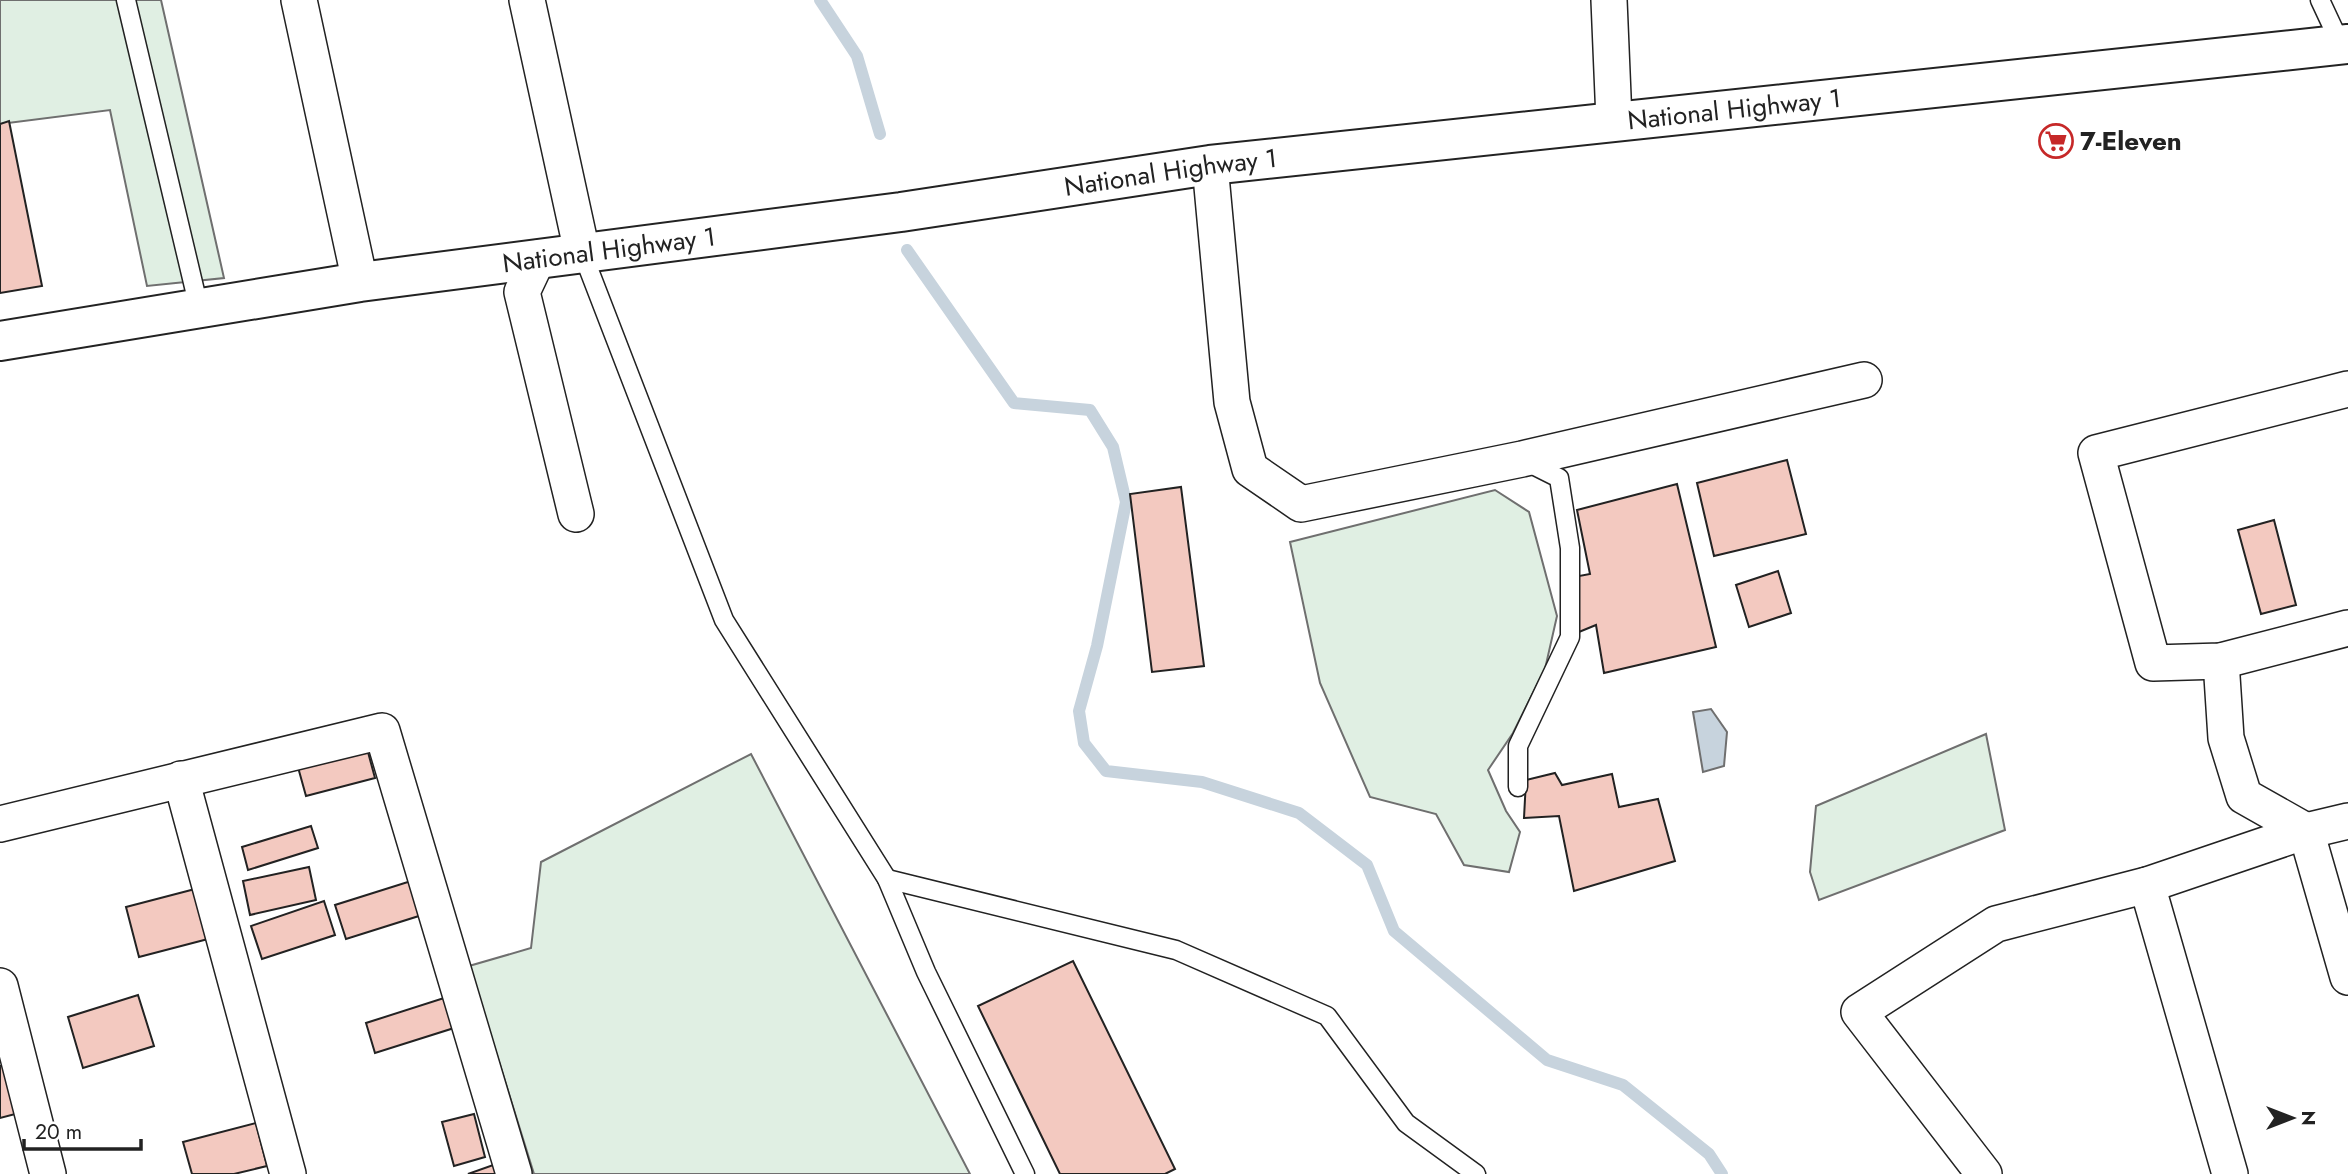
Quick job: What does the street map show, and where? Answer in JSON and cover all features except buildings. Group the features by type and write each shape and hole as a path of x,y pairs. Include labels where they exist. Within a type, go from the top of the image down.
{"highway":[{"name":"National Highway 1","path":"0,341 360,282 901,212 1210,165 2345,44"}],"street":[{"path":"299,0 360,282"},
{"path":"527,0 582,252"},
{"path":"1609,0 1614,120"},
{"path":"1210,165 1232,402 1250,469 1301,504 1522,459 1864,380"},
{"path":"538,258 522,292 576,514"},
{"path":"2348,389 2096,453 2153,663 2221,661 2348,628"},
{"path":"2221,661 2226,738 2244,796 2306,831 2348,977"},
{"path":"0,824 382,731 514,1174"},
{"path":"181,779 288,1174"},
{"path":"1984,1174 1858,1012 1996,924 2147,885 2306,831 2348,821"},
{"path":"2147,885 2230,1174"},
{"path":"0,986 48,1174"}],"lane":[{"path":"126,0 199,308"},
{"path":"2320,0 2345,44"},
{"path":"582,252 724,620 887,879 926,972 1025,1174"},
{"path":"1518,787 1518,746 1570,637 1570,548 1559,478 1522,459"},
{"path":"887,879 1176,950 1327,1016 1406,1123 1476,1174"}],"green space":[{"path":"0,0 161,0 224,278 147,286 110,110 0,124"},
{"path":"1495,490 1529,512 1557,616 1545,669 1513,733 1488,770 1506,811 1520,832 1509,872 1464,865 1436,814 1370,797 1320,683 1290,542"},
{"path":"1986,734 2005,830 1819,900 1810,872 1816,806"},
{"path":"751,754 970,1174 534,1174 469,966 531,948 541,862"}],"shaded area":[{"path":"1711,709 1727,732 1724,766 1703,772 1693,712"}],"waterway":[{"path":"820,0 857,56 880,134"},
{"path":"907,250 1014,403 1090,410 1113,447 1126,502 1097,646 1079,711 1084,743 1106,771 1202,782 1299,813 1367,865 1394,931 1547,1060 1623,1085 1709,1154 1722,1174"}],"place":[{"name":"7-Eleven","path":"2056,141"}]}
